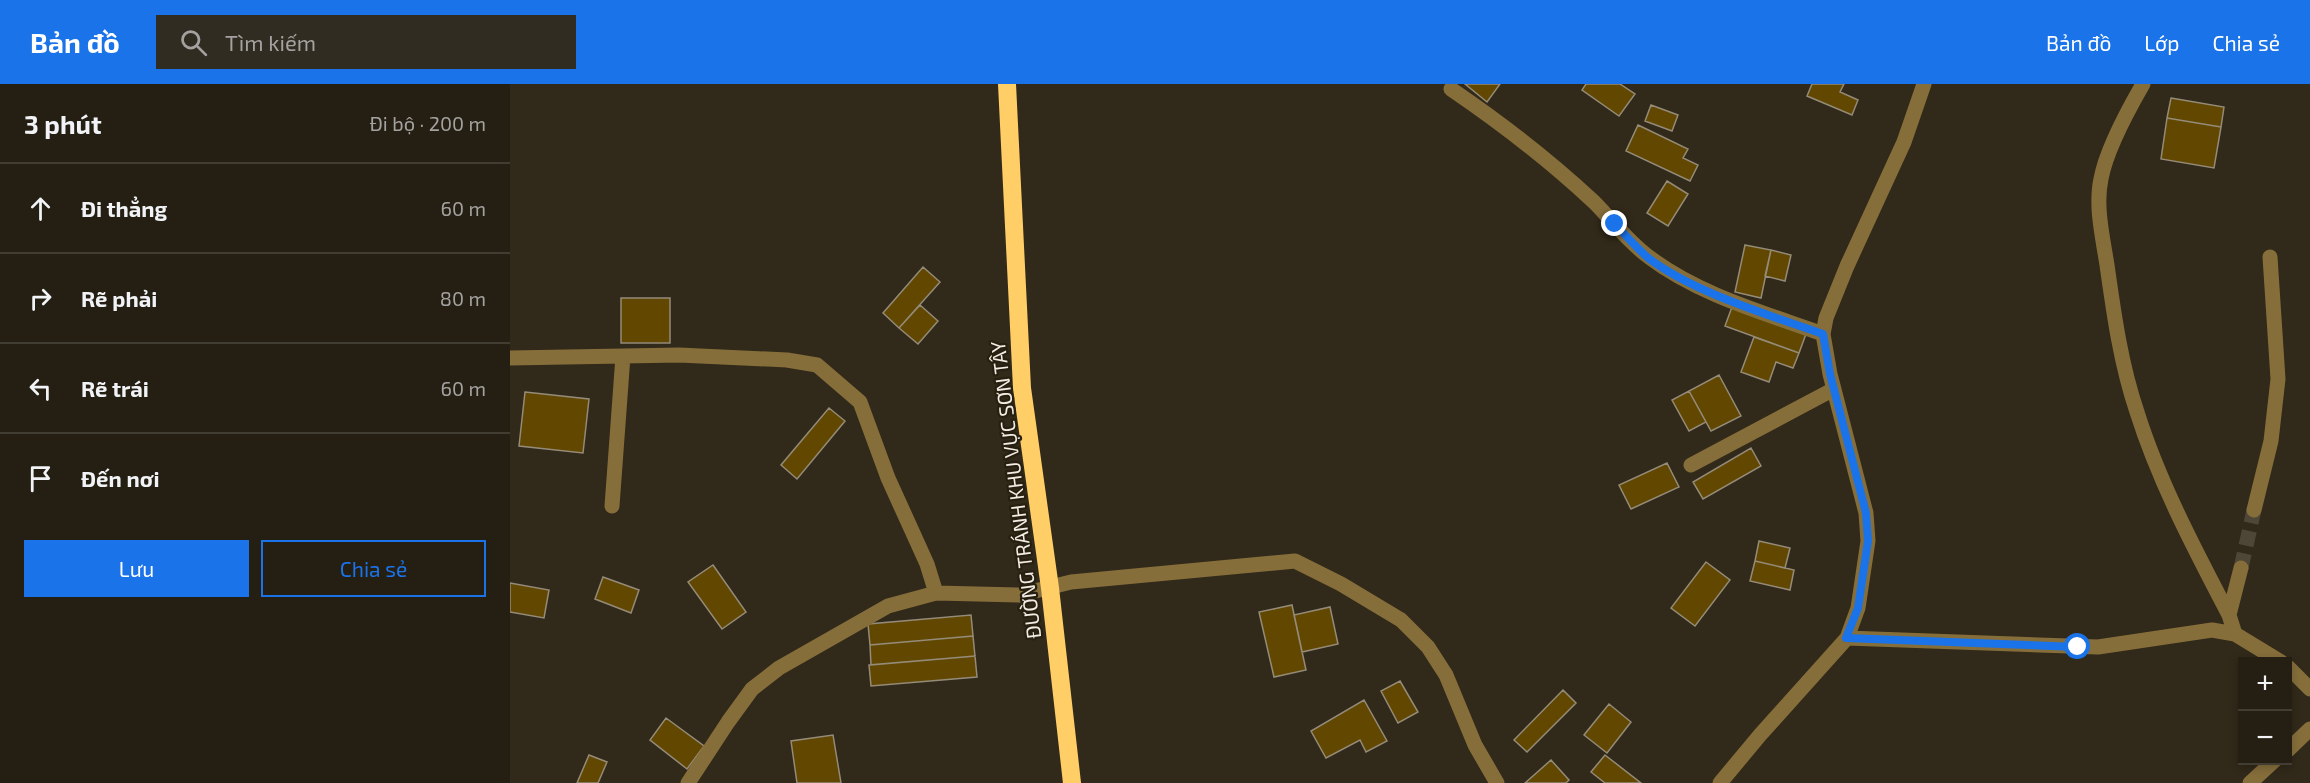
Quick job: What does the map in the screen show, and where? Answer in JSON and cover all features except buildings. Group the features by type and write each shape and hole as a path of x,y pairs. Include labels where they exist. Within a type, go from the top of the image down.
{"highway":[{"name":"ĐƯỜNG TRÁNH KHU VỰC SƠN TÂY","path":"1007,84 1022,388 1050,588 1072,783"}],"street":[{"path":"1720,783 1846,638 1858,608 1868,541 1866,513 1834,390 1823,334 1830,307 1904,142 1924,84"},
{"path":"2143,84 2131,105 2101,179 2100,210 2113,308 2123,363 2137,412 2155,461 2229,615 2235,634"},
{"path":"1451,89 1500,122 1594,203 1647,257 1691,283 1744,306 1823,334"},
{"path":"2254,510 2271,441 2278,379 2270,258"},
{"path":"510,358 679,355 787,360 817,365 860,402 888,478 927,564 936,593"},
{"path":"612,506 623,356"},
{"path":"1691,465 1834,390"},
{"path":"688,783 752,689 779,668 888,606 936,593 1019,595 1071,582 1295,561 1341,584 1401,620 1428,647 1446,675 1475,746 1497,783"},
{"path":"2229,615 2241,568"},
{"path":"1846,638 2098,647 2212,630 2235,634 2273,657"},
{"path":"2292,671 2310,689"},
{"path":"2292,746 2310,729"},
{"path":"2250,783 2270,765"}],"tunnel":[{"path":"2241,568 2254,510"}],"route":[{"path":"1615,224 1647,257 1681,278 1744,306 1823,334 1830,374 1866,513 1868,541 1863,583 1858,608 1846,638 2078,647"}]}
